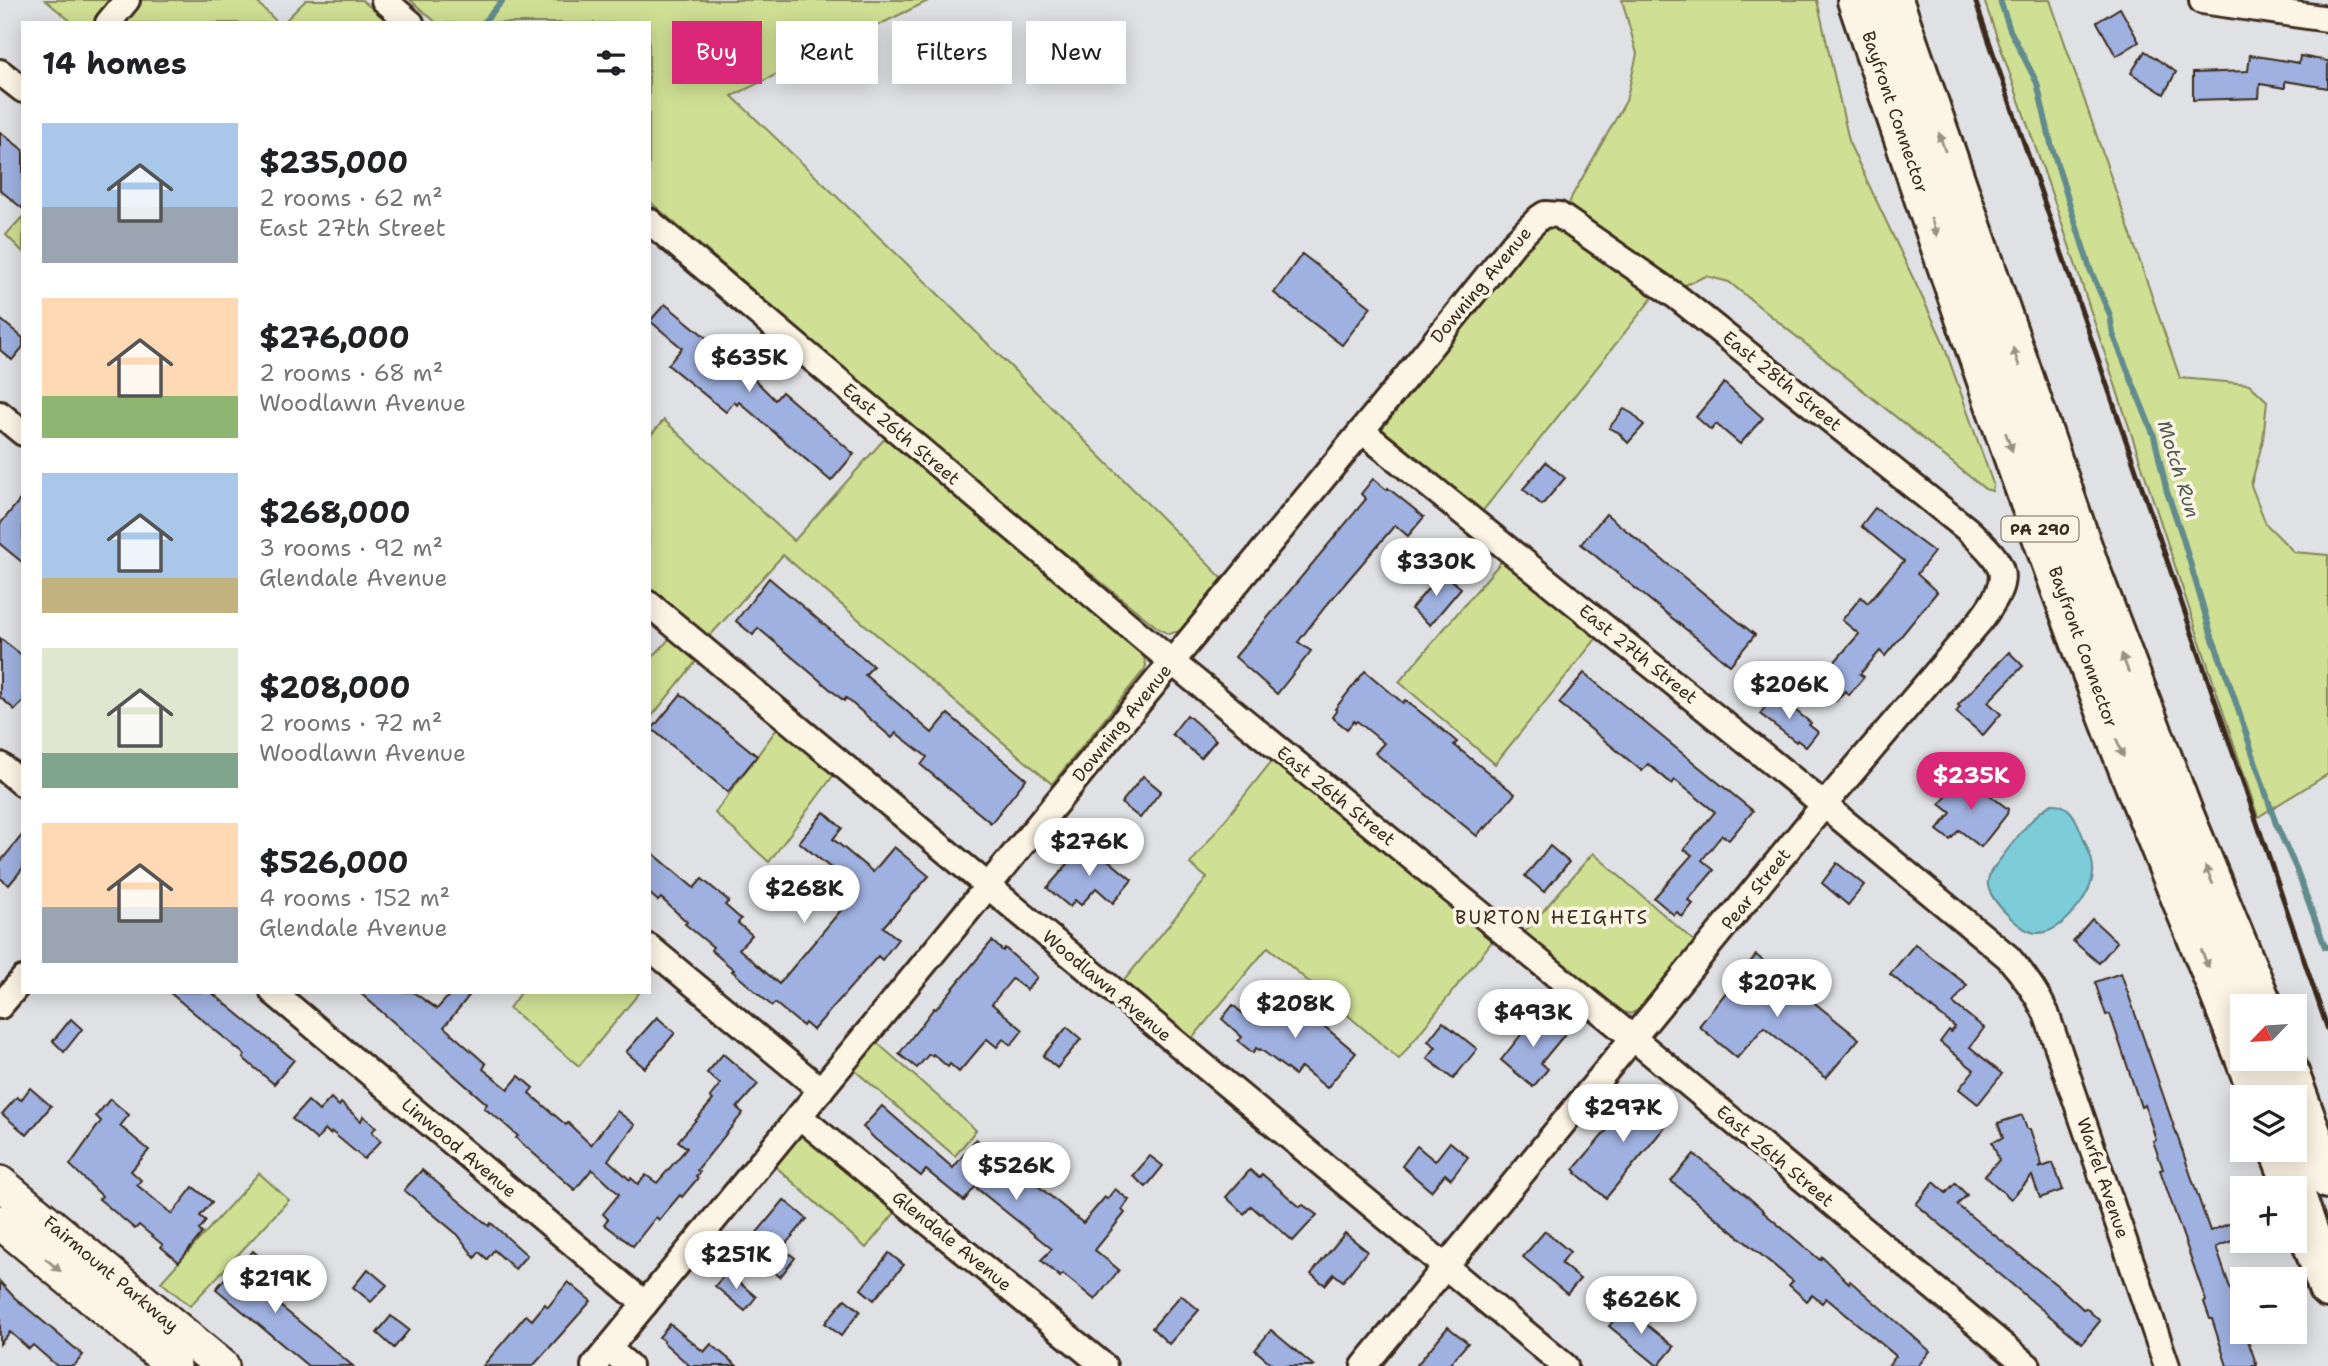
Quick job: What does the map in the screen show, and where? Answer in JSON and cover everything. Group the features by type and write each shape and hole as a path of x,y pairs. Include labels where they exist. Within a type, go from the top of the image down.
{"highway":[{"name":"Bayfront Connector","path":"1857,0 1965,319 2063,595 2150,824 2230,1021"},
{"name":"Bayfront Connector","path":"1893,0 2090,569 2179,803 2258,994"},
{"path":"2288,1071 2328,1179"},
{"path":"2307,1227 2328,1288"}],"street":[{"path":"110,21 127,0"},
{"path":"384,0 409,21"},
{"path":"2202,1 2328,19"},
{"path":"0,72 21,88"},
{"name":"Downing Avenue","path":"601,1357 1514,243 1545,214"},
{"name":"East 28th Street","path":"1545,214 1566,218 1677,297 1968,530 1989,550 2003,570"},
{"name":"East 26th Street","path":"651,223 1172,663 1633,1038 2028,1366"},
{"path":"0,414 21,431"},
{"name":"East 27th Street","path":"1362,431 2008,957 2036,992"},
{"name":"Pear Street","path":"1364,1366 1824,806 1980,621 1996,600 2002,586 2003,570"},
{"name":"Woodlawn Avenue","path":"651,606 1565,1366"},
{"path":"0,765 21,782"},
{"path":"651,949 821,1090"},
{"path":"0,1006 21,981"},
{"name":"Warfel Avenue","path":"2036,992 2046,1013 2167,1366"},
{"name":"Linwood Avenue","path":"275,994 645,1304"},
{"name":"Glendale Avenue","path":"799,1116 1104,1366"},
{"name":"Fairmount Parkway","path":"0,1183 222,1366"},
{"name":"Fairmount Parkway","path":"0,1222 174,1366"},
{"path":"601,1357 629,1366"}],"green space":[{"path":"45,0 112,0 96,21 71,21"},
{"path":"142,0 255,0 276,21 126,21"},
{"path":"306,0 362,0 387,21 285,21"},
{"path":"410,0 930,0 878,25 878,21 776,21 776,75 762,81 762,21 672,21 672,84 757,84 732,96 929,285 1223,579 1180,631 1168,634 1158,628 982,486 651,203 651,21 435,21"},
{"path":"1622,0 1817,0 1850,145 1941,337 1993,484 1992,491 1985,489 1729,282 1706,276 1678,288 1568,207 1626,101 1637,54"},
{"path":"1984,0 2050,0 2180,378 2249,384 2267,401 2263,440 2251,485 2266,524 2294,552 2328,555 2328,774 2258,817 2058,212"},
{"path":"21,218 21,250 6,235"},
{"path":"1560,227 1657,292 1481,513 1384,435 1381,423 1539,232"},
{"path":"664,420 794,541 887,436 1142,651 1145,669 1052,784 783,555 707,639 651,593 651,435"},
{"path":"1505,557 1600,634 1495,764 1399,682"},
{"path":"670,638 698,659 651,718 651,659"},
{"path":"779,726 836,772 769,862 715,813"},
{"path":"1275,757 1494,939 1399,1059 1268,947 1190,1041 1121,984 1207,878 1190,864"},
{"path":"1593,853 1695,942 1638,1010 1630,1014 1618,1010 1524,933"},
{"path":"520,994 638,994 579,1066 509,1008"},
{"path":"874,1040 976,1130 955,1156 852,1068"},
{"path":"808,1135 898,1209 866,1248 774,1165 794,1138"},
{"path":"259,1173 289,1200 190,1306 161,1282"}],"water":[{"path":"2052,804 2064,806 2076,819 2090,854 2093,873 2087,892 2074,912 2057,927 2038,933 2031,932 2008,916 1990,892 1988,882 1991,871 2020,834 2036,816"}],"building":[{"path":"2120,8 2139,42 2116,56 2097,22"},
{"path":"2145,51 2176,72 2164,94 2131,73"},
{"path":"2250,55 2299,63 2300,56 2328,61 2328,88 2285,81 2285,88 2260,84 2259,98 2193,100 2193,73 2248,71"},
{"path":"0,132 21,148 21,207 0,190"},
{"path":"1302,254 1371,307 1342,345 1274,293"},
{"path":"665,304 736,362 739,358 757,373 753,378 775,400 782,392 854,454 831,481 739,402 737,405 734,402 726,412 668,365 682,348 651,320"},
{"path":"0,319 21,336 21,349 12,360 0,350"},
{"path":"1724,383 1763,418 1740,444 1716,424 1711,430 1696,417"},
{"path":"1624,409 1644,425 1628,443 1618,432 1609,428"},
{"path":"1546,462 1565,478 1542,505 1523,489"},
{"path":"1373,479 1424,517 1408,536 1395,525 1325,607 1298,642 1311,651 1277,694 1235,657 1366,499 1361,494"},
{"path":"21,498 21,561 0,544 0,524"},
{"path":"1875,508 1934,552 1917,574 1937,592 1885,656 1880,651 1860,674 1864,677 1849,695 1845,691 1836,701 1816,683 1859,634 1842,620 1861,597 1868,603 1904,561 1861,526"},
{"path":"1606,514 1755,635 1730,665 1581,544"},
{"path":"1442,572 1461,588 1430,625 1411,609"},
{"path":"769,578 873,666 865,675 932,733 948,714 1026,779 991,823 921,765 927,757 896,733 892,738 758,628 753,635 736,621"},
{"path":"0,638 21,654 21,703 15,710 0,697"},
{"path":"2009,652 2023,666 1988,702 2001,714 1983,735 1956,712 1960,707 1958,705"},
{"path":"1365,671 1403,703 1405,700 1438,726 1457,742 1454,745 1515,794 1477,836 1375,753 1384,743 1357,721 1347,729 1332,717 1337,710 1335,709"},
{"path":"1584,673 1753,811 1729,840 1722,835 1702,860 1714,870 1688,900 1693,904 1682,917 1677,912 1674,915 1654,898 1692,855 1684,849 1715,812 1675,780 1672,784 1648,764 1642,771 1559,703"},
{"path":"681,694 757,756 728,792 652,729"},
{"path":"1775,694 1811,723 1809,725 1818,732 1806,747 1760,714"},
{"path":"1187,715 1216,740 1201,758 1172,734"},
{"path":"1963,775 2008,809 1981,847 1959,830 1950,840 1937,830 1951,813 1940,804"},
{"path":"1143,776 1161,791 1140,818 1121,803"},
{"path":"824,812 842,828 833,839 873,872 894,847 929,876 883,927 898,939 882,960 878,956 813,1030 805,1023 803,1026 775,1003 772,1006 732,971 734,970 711,950 713,947 685,924 687,922 661,898 658,901 651,895 651,852 694,888 702,879 729,901 725,905 741,919 738,923 752,935 739,949 779,984 847,903 844,901 855,888 799,842"},
{"path":"21,836 21,870 9,885 0,878 0,862"},
{"path":"1089,844 1132,880 1113,903 1096,888 1081,905 1075,900 1070,907 1047,888 1079,851 1081,853"},
{"path":"1550,846 1569,862 1544,892 1525,876"},
{"path":"1837,863 1864,885 1848,905 1822,883"},
{"path":"2092,919 2117,942 2099,963 2073,941"},
{"path":"992,941 1003,951 1005,948 1037,977 1027,990 1012,979 992,1004 1023,1030 1011,1045 1003,1039 997,1047 987,1039 959,1072 950,1064 948,1067 933,1054 929,1054 917,1068 899,1054 934,1008 936,1009"},
{"path":"1915,944 1967,985 1953,1003 1984,1028 1970,1047 2002,1074 1978,1104 1959,1089 1974,1070 1940,1042 1949,1030 1951,1032 1955,1027 1890,974"},
{"path":"1756,955 1859,1039 1826,1078 1764,1027 1737,1058 1699,1026"},
{"path":"2121,973 2210,1231 2230,1224 2230,1242 2216,1247 2230,1288 2230,1344 2249,1344 2257,1366 2227,1366 2160,1170 2163,1169 2145,1105 2141,1107 2110,1014 2106,1015 2095,982"},
{"path":"171,994 213,994 294,1060 274,1084 243,1058 245,1055"},
{"path":"361,994 416,994 437,1009 450,994 470,994 444,1027 486,1064 483,1069 508,1089 519,1076 533,1088 529,1093 591,1145 617,1111 635,1125 608,1160 638,1184 646,1175 657,1183 687,1148 678,1141 713,1100 710,1097 720,1084 707,1073 723,1054 758,1084 737,1108 743,1113 697,1170 700,1172 696,1176 698,1178 659,1220 656,1217 633,1246 604,1224 608,1219 603,1214 619,1194 592,1169 575,1190 484,1108 487,1104"},
{"path":"1315,997 1334,1013 1324,1026 1356,1053 1327,1088 1301,1067 1295,1075 1260,1049 1256,1048 1253,1053 1238,1041 1242,1037 1222,1019 1233,1005 1251,1021 1266,1002 1293,1023"},
{"path":"1539,1012 1565,1034 1541,1063 1548,1069 1533,1087 1501,1060"},
{"path":"657,1017 675,1033 645,1068 626,1052"},
{"path":"71,1019 82,1029 64,1052 53,1041"},
{"path":"1443,1022 1477,1049 1453,1079 1427,1058 1436,1047 1428,1041"},
{"path":"1067,1027 1081,1039 1057,1068 1043,1056"},
{"path":"30,1088 51,1106 27,1135 2,1114 17,1097 21,1100"},
{"path":"1645,1091 1674,1116 1606,1198 1574,1169 1635,1097 1638,1100"},
{"path":"331,1098 339,1106 341,1103 361,1121 363,1116 376,1127 372,1132 381,1141 364,1159 332,1132 330,1134 325,1129 317,1140 292,1119 308,1101 319,1111"},
{"path":"110,1099 129,1115 120,1126 149,1150 131,1171 141,1180 137,1185 172,1214 193,1187 212,1202 200,1216 206,1221 199,1230 202,1233 179,1262 139,1225 135,1229 99,1199 102,1196 70,1165 101,1121 96,1116"},
{"path":"882,1106 953,1168 976,1139 1011,1169 1014,1166 1083,1223 1115,1189 1129,1200 1122,1210 1125,1213 1095,1250 1119,1270 1095,1300 1063,1274 1060,1277 1041,1260 1052,1249 975,1187 964,1201 926,1170 921,1176 875,1139 863,1127"},
{"path":"2022,1115 2027,1129 2030,1129 2042,1165 2039,1168 2053,1163 2063,1190 2040,1198 2032,1176 2011,1199 1985,1176 1999,1160 1992,1142 2003,1138 1998,1123"},
{"path":"1450,1142 1468,1157 1451,1179 1445,1174 1431,1191 1402,1166 1417,1146 1435,1161"},
{"path":"1694,1154 1820,1260 1822,1257 1930,1351 1918,1366 1888,1366 1896,1356 1826,1298 1822,1303 1812,1295 1807,1301 1789,1285 1793,1281 1671,1181"},
{"path":"1150,1156 1163,1166 1146,1187 1133,1176"},
{"path":"422,1170 489,1226 491,1223 527,1255 515,1269 494,1250 487,1259 479,1252 475,1258 458,1235 404,1190"},
{"path":"1250,1170 1259,1178 1262,1174 1300,1207 1303,1205 1317,1215 1293,1241 1251,1206 1244,1214 1226,1197"},
{"path":"1934,1182 1946,1193 1955,1183 1967,1195 1957,1205 2100,1321 2082,1343 1916,1204"},
{"path":"784,1200 807,1219 782,1248 795,1258 780,1277 745,1247"},
{"path":"1545,1231 1570,1252 1561,1263 1580,1279 1567,1294 1523,1257"},
{"path":"1345,1233 1367,1251 1343,1281 1334,1274 1325,1285 1311,1274"},
{"path":"253,1251 272,1268 254,1288 277,1308 279,1305 353,1366 308,1366 216,1289 243,1257 246,1260"},
{"path":"889,1253 904,1265 874,1300 861,1289"},
{"path":"368,1269 387,1285 371,1302 353,1287"},
{"path":"727,1272 756,1297 745,1311 715,1286"},
{"path":"0,1282 15,1298 83,1355 74,1366 57,1366 33,1345 29,1349 10,1332 0,1344"},
{"path":"568,1282 591,1301 533,1366 483,1366 526,1315 532,1320 545,1304 548,1307"},
{"path":"1181,1295 1199,1310 1169,1344 1152,1328"},
{"path":"845,1299 860,1311 841,1336 825,1323"},
{"path":"1625,1307 1674,1347 1658,1366 1609,1326"},
{"path":"391,1316 409,1330 394,1348 377,1333"},
{"path":"670,1324 704,1352 711,1344 737,1366 690,1366 659,1337"},
{"path":"1448,1327 1468,1343 1448,1366 1416,1366"},
{"path":"1271,1330 1314,1366 1274,1366 1255,1350"}],"waterway":[{"path":"485,21 503,0"},
{"name":"Motch Run","path":"2000,0 2010,30 2037,83 2052,148 2090,269 2110,315 2113,334 2154,436 2167,492 2211,634 2276,824 2296,868 2325,947 2328,947"}],"railway":[{"path":"1975,0 2328,1030"}],"district":[{"name":"BURTON HEIGHTS","path":"1552,917"}]}
